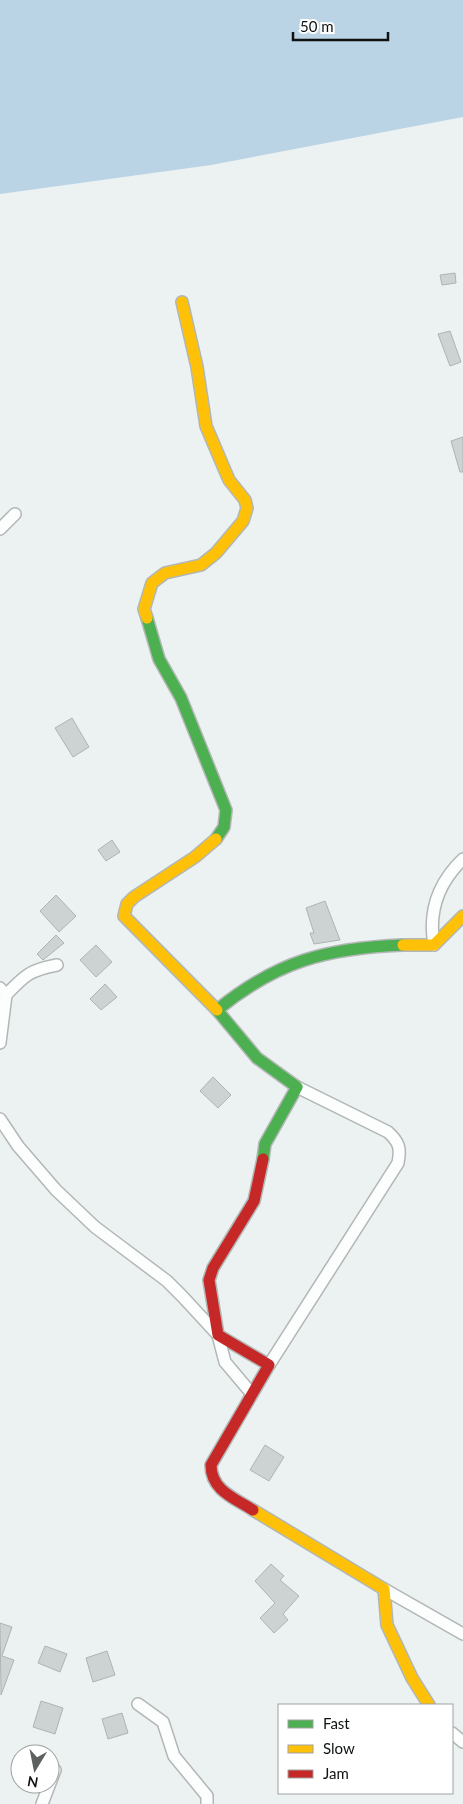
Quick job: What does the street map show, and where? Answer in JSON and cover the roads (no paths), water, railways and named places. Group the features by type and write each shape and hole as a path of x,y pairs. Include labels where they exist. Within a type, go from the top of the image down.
{"street":[{"path":"182,302 197,367 206,426 229,480 246,500 247,508 243,521 216,553 201,564 165,573 152,583 144,609 159,659 190,721 222,798 226,810 226,819 224,828 198,854 134,897 127,904 124,916 133,928 217,1010 257,1058 297,1088 388,1132 397,1140 400,1151 398,1163 252,1394 211,1465 211,1476 214,1484 220,1490 384,1589 463,1634"},
{"path":"0,529 14,514"},
{"path":"434,945 431,915 454,868 463,859"},
{"path":"217,1010 233,995 252,983 300,959 356,946 392,944 434,945 463,916"},
{"path":"0,1043 3,991 36,969 57,965"},
{"path":"252,1394 225,1362 218,1335 209,1280 213,1268 236,1234 254,1201 262,1171 265,1144 297,1088"},
{"path":"0,1118 18,1146 56,1190 95,1228 167,1281 218,1335 269,1365"},
{"path":"384,1589 387,1625 412,1678 428,1704"},
{"path":"138,1704 163,1722 174,1756 207,1796 207,1804"},
{"path":"453,1734 463,1742"}],"water":[{"path":"0,0 463,0 463,117 211,165 0,194"}]}
